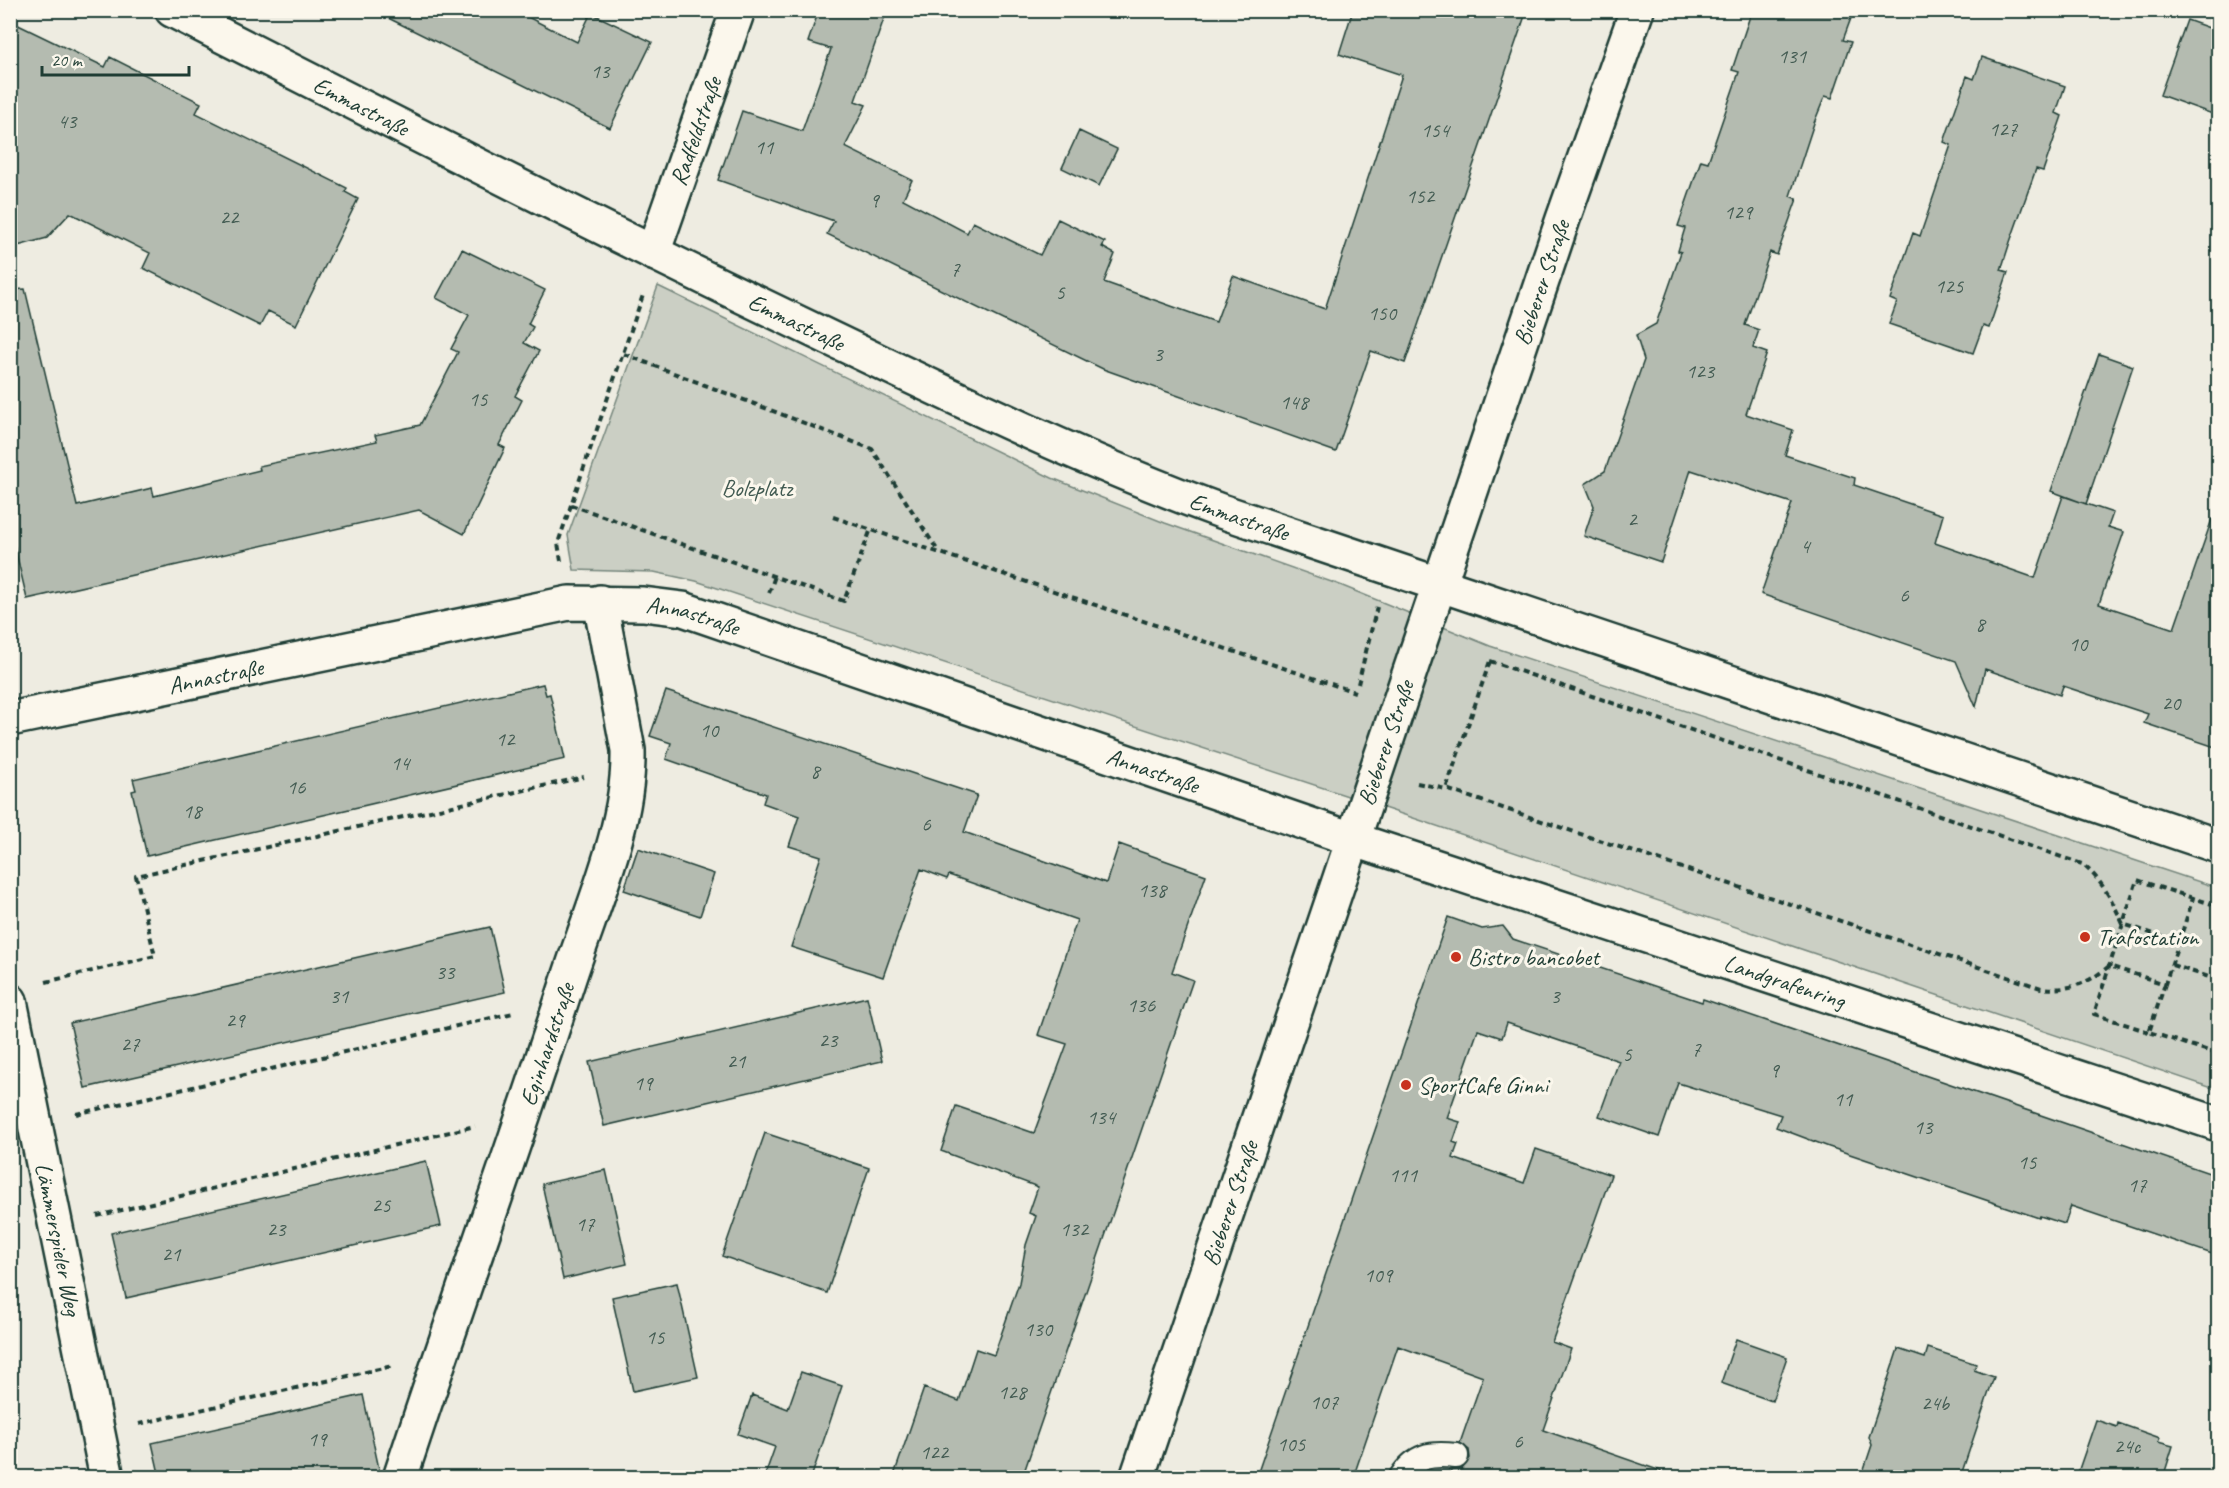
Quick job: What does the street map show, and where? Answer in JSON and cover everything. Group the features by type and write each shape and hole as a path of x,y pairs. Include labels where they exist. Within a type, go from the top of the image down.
{"street":[{"name":"Emmastraße","path":"172,10 653,253 1066,450 1221,511 1440,582"},
{"name":"Radfeldstraße","path":"653,253 738,10"},
{"name":"Bieberer Straße","path":"1137,1478 1352,838 1637,10"},
{"path":"1440,582 2218,846"},
{"name":"Annastraße","path":"10,719 584,602 683,609 1352,838"},
{"name":"Eginhardstraße","path":"400,1478 614,842 628,768 625,723 584,602"},
{"name":"Landgrafenring","path":"1352,838 2218,1124"},
{"name":"Lämmerspieler Weg","path":"10,1001 107,1478"}],"lane":[{"path":"1401,1478 1411,1462 1435,1454 1456,1456"}],"path":[{"path":"584,602 558,543 640,308 653,253"},
{"path":"624,354 872,449 939,552"},
{"path":"571,505 844,601 871,529"},
{"path":"833,517 1355,692 1388,566"},
{"path":"2109,966 2099,975 2073,988 2041,988 1446,789 1490,661 2082,864 2105,888 2123,924 2179,942"},
{"path":"44,983 154,956 136,876 628,768"},
{"path":"2218,906 2137,880 2094,1014 2218,1054"},
{"path":"2149,1032 2193,898"},
{"path":"2172,965 2218,980"},
{"path":"2109,966 2165,984"},
{"path":"35,1124 561,1002"},
{"path":"56,1226 524,1114"},
{"path":"98,1434 440,1355"}],"green space":[{"name":"Bolzplatz","path":"658,286 1052,478 1165,523 1340,585 1490,646 2218,888 2218,1090 1369,803 696,581 654,572 574,570 568,535"}],"building":[{"path":"372,10 514,10 577,42 591,13 652,42 610,128"},
{"path":"819,10 887,10 855,101 866,105 845,147 912,180 903,199 967,233 973,222 1040,255 1058,219 1105,242 1102,247 1115,254 1104,282 1216,322 1233,276 1325,309 1402,75 1339,54 1353,10 1527,10 1405,363 1371,351 1336,452 1103,369 827,234 834,221 718,180 742,111 802,131 831,49 808,42"},
{"path":"1752,10 1854,10 1843,40 1851,42 1832,98 1825,96 1814,123 1790,196 1797,199 1777,255 1770,252 1745,325 1759,330 1753,348 1767,353 1746,414 1793,430 1785,455 1855,478 1854,485 1943,515 1935,543 2035,578 2063,496 2113,513 2108,527 2124,532 2099,604 2174,629 2212,519 2218,520 2218,748 2144,723 2148,714 2063,686 2060,695 1985,669 1976,707 1956,661 1761,594 1792,503 1691,470 1661,562 1584,536 1594,506 1585,484 1605,471 1644,360 1636,335 1656,324 1681,252 1678,251 1685,228 1678,226 1701,160 1708,162 1739,72 1732,70"},
{"path":"2187,20 2218,31 2218,116 2160,95"},
{"path":"10,21 105,67 110,57 201,103 196,113 347,188 345,192 358,199 296,325 268,311 260,326 143,268 150,253 70,213 47,238 10,248"},
{"path":"1982,57 2065,86 2056,113 2062,116 2043,171 2036,169 2010,242 2001,270 2008,272 1989,328 1983,326 1973,353 1889,324 1897,302 1890,299 1913,233 1920,236 1951,145 1944,142 1967,76 1974,79"},
{"path":"1079,131 1117,149 1099,186 1062,168"},
{"path":"462,249 545,290 528,324 533,327 524,343 539,351 515,396 522,400 499,445 505,448 464,534 419,510 27,599 10,527 10,290 25,289 77,506 152,488 154,496 260,470 259,466 377,441 375,435 420,425 458,352 451,349 469,315 436,298"},
{"path":"2099,354 2133,366 2086,504 2051,491"},
{"path":"543,684 546,695 550,694 565,759 147,856 132,791 136,790 133,779"},
{"path":"666,691 977,795 964,832 1106,883 1119,844 1206,875 1172,972 1193,980 1022,1478 893,1478 924,1388 959,1401 976,1349 994,1355 1019,1283 1026,1245 1036,1216 1029,1213 1038,1187 941,1151 956,1106 1034,1133 1067,1044 1038,1035 1077,920 949,875 947,879 921,869 883,977 791,947 821,856 789,846 799,816 763,803 766,794 666,759 671,743 650,736"},
{"path":"638,848 714,874 700,916 624,890"},
{"path":"1448,917 1482,929 1503,926 1513,939 1702,1002 1703,999 2218,1176 2218,1256 2071,1206 2065,1224 2040,1216 2039,1218 1829,1147 1776,1127 1781,1115 1678,1083 1659,1137 1599,1116 1619,1061 1507,1023 1502,1038 1478,1030 1447,1118 1460,1122 1453,1142 1458,1144 1453,1158 1524,1183 1536,1149 1611,1175 1552,1342 1571,1349 1543,1430 1661,1471 1660,1478 1449,1478 1451,1470 1462,1469 1470,1458 1469,1450 1460,1443 1483,1377 1398,1346 1353,1478 1256,1478"},
{"path":"490,927 505,992 85,1088 70,1023"},
{"path":"867,997 882,1061 604,1126 589,1062"},
{"path":"765,1133 869,1168 827,1293 722,1256"},
{"path":"426,1161 441,1226 126,1298 111,1233"},
{"path":"606,1170 627,1264 563,1279 542,1184"},
{"path":"677,1283 698,1377 633,1391 612,1297"},
{"path":"1736,1339 1787,1357 1772,1401 1721,1383"},
{"path":"1928,1348 1976,1364 1974,1370 1994,1377 1960,1478 1861,1478 1872,1445 1869,1437 1898,1349 1925,1358"},
{"path":"801,1372 842,1386 811,1478 764,1478 775,1447 738,1434 752,1395 788,1409"},
{"path":"363,1395 381,1478 160,1478 152,1443"},
{"path":"2096,1420 2117,1427 2118,1423 2160,1438 2158,1442 2173,1446 2163,1478 2076,1478"}],"place":[{"name":"Trafostation","path":"2085,937"},
{"name":"Bistro bancobet","path":"1456,957"},
{"name":"SportCafe Ginni","path":"1406,1085"}]}
